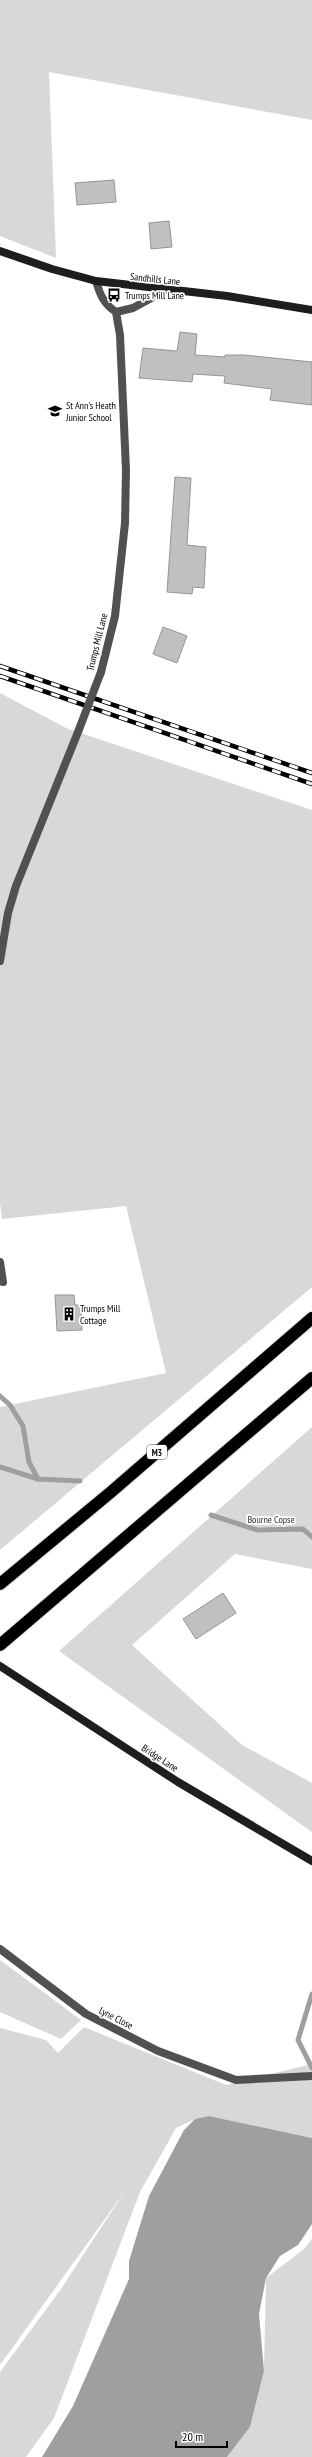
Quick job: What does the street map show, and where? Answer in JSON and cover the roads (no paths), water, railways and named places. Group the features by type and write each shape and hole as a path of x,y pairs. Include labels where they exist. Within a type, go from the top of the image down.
{"highway":[{"name":"M3","path":"0,1584 111,1492 312,1318"},
{"path":"0,1645 312,1378"}],"street":[{"name":"Sandhills Lane","path":"0,250 52,270 96,281 226,296 312,310"},
{"path":"96,281 100,295 107,306 116,312 139,306 166,290"},
{"name":"Trumps Mill Lane","path":"0,961 8,913 16,886 101,672 114,616 125,523 125,438 120,335 116,312"},
{"path":"0,1262 3,1282"},
{"name":"Bridge Lane","path":"0,1666 178,1782 312,1862"},
{"name":"Lyne Close","path":"0,1949 86,2014 158,2051 236,2080 309,2077"}],"waterway":[{"path":"0,1396 10,1405 23,1426 29,1462 38,1479"},
{"path":"0,1467 38,1479 80,1481"},
{"path":"211,1515 257,1530 303,1529 312,1537"},
{"path":"312,1994 298,2040 312,2068"}],"railway":[{"path":"0,666 312,773"},
{"path":"0,676 312,784"}],"place":[{"name":"Trumps Mill Lane","path":"114,295"},
{"name":"St Ann's Heath Junior School","path":"55,411"},
{"name":"Trumps Mill Cottage","path":"69,1314"}],"park label":[{"name":"Bourne Copse","path":"271,1519"}]}
